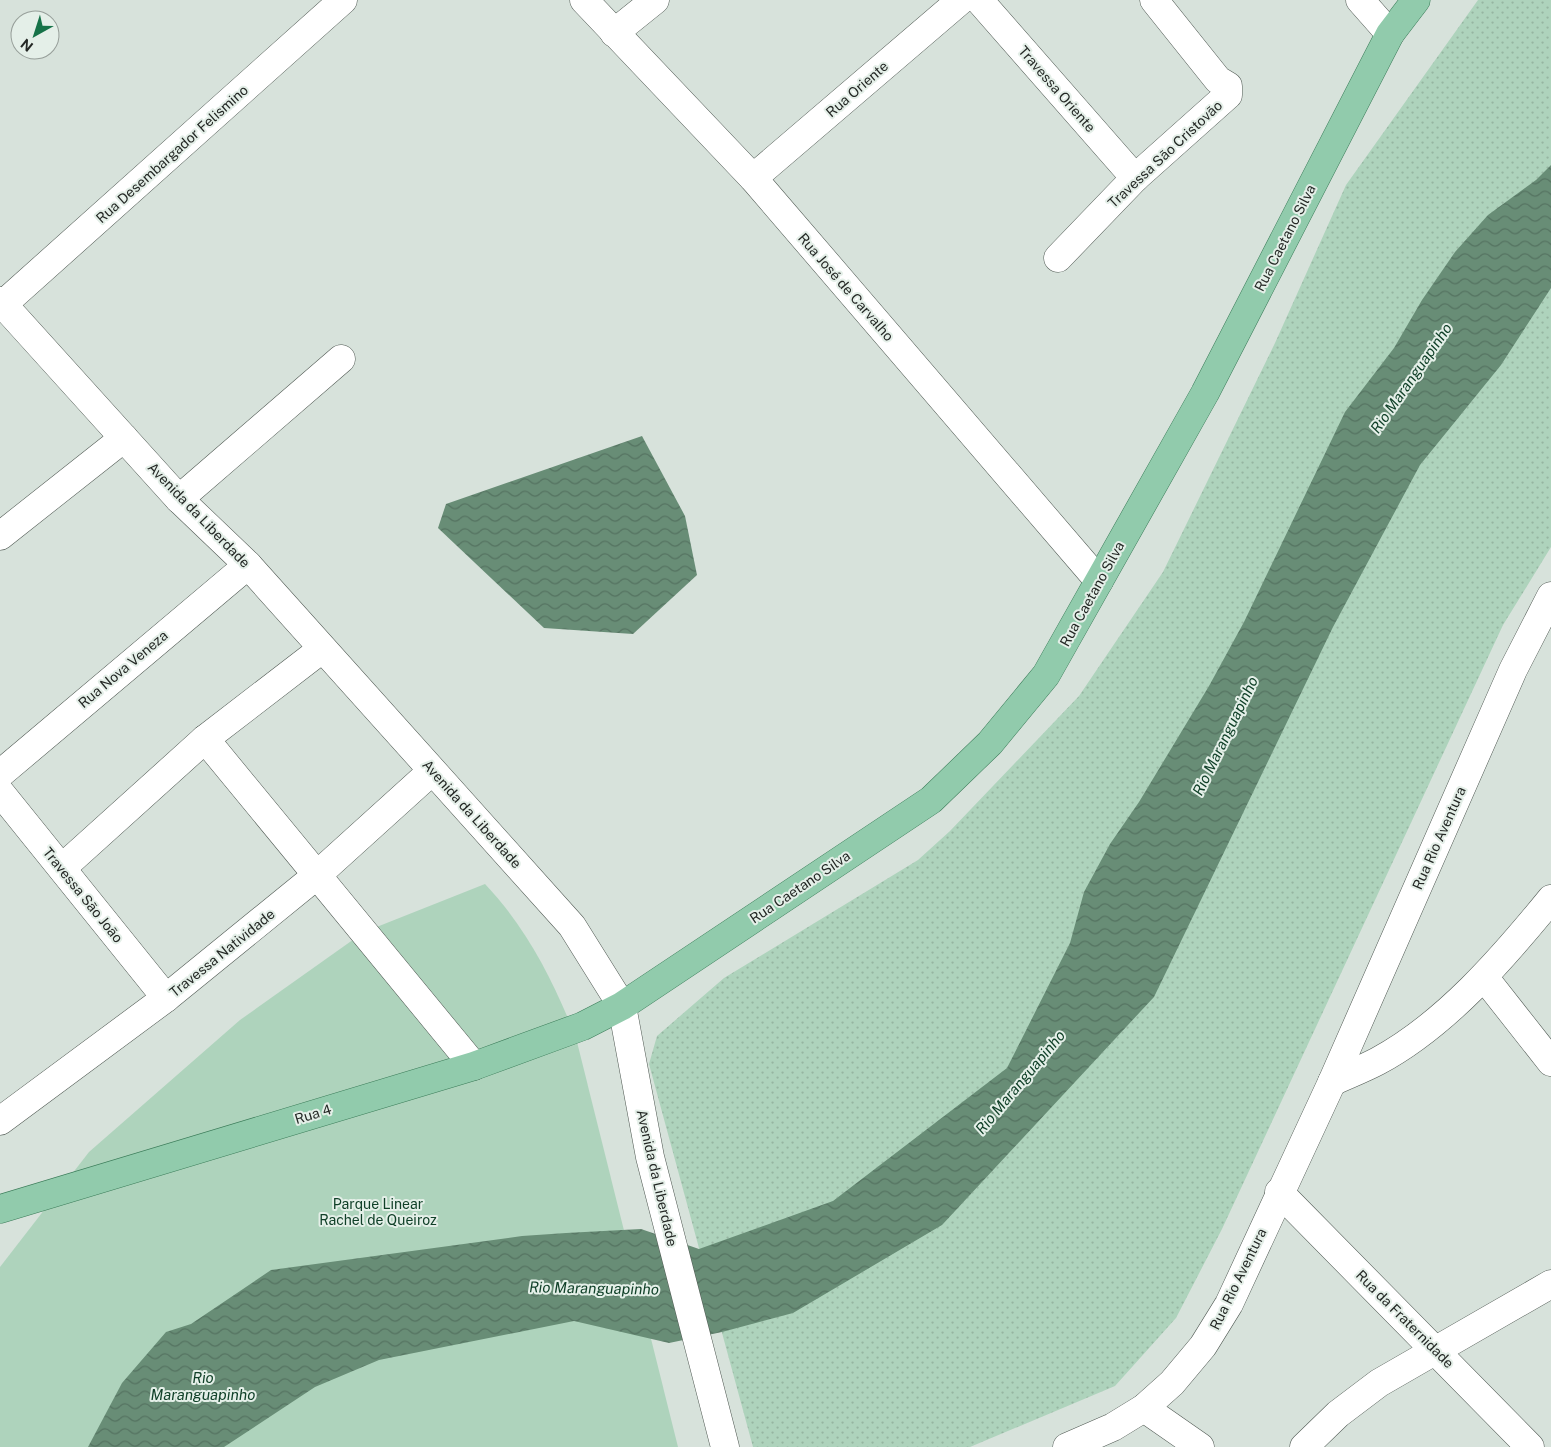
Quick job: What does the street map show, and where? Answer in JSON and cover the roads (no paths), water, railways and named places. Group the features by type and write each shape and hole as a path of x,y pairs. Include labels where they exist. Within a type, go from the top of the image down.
{"main road":[{"name":"Rua Caetano Silva","path":"622,1006 931,800 990,743 1046,675 1205,393 1390,34 1416,0"},
{"name":"Rua 4","path":"0,1209 474,1066 583,1026 622,1006"}],"street":[{"name":"Rua Desembargador Felismino","path":"1,304 343,0"},
{"name":"Rua José de Carvalho","path":"584,0 753,178 1099,581"},
{"path":"614,33 655,0"},
{"name":"Rua Oriente","path":"753,178 961,0"},
{"name":"Travessa Oriente","path":"978,0 1135,178"},
{"name":"Travessa São Cristovão","path":"1058,258 1135,178 1228,95 1228,86 1218,80 1154,0"},
{"path":"1360,0 1390,34"},
{"name":"Avenida da Liberdade","path":"1,304 179,499 248,565 572,926 622,1006 650,1157 725,1447"},
{"path":"179,499 341,359"},
{"path":"0,536 124,438"},
{"name":"Rua Nova Veneza","path":"0,774 248,565"},
{"name":"Rua Rio Aventura","path":"1067,1447 1113,1428 1144,1408 1172,1383 1203,1346 1229,1304 1279,1192 1332,1082 1513,670 1551,596"},
{"path":"62,868 205,739 322,649"},
{"path":"205,739 474,1066"},
{"name":"Travessa Natividade","path":"0,1121 166,998 316,876 432,771"},
{"name":"Travessa São João","path":"0,792 166,998"},
{"path":"1332,1082 1378,1061 1414,1037 1484,977 1551,900"},
{"path":"1484,977 1551,1062"},
{"name":"Rua da Fraternidade","path":"1279,1192 1530,1447"},
{"path":"1304,1447 1338,1414 1379,1383 1551,1284"},
{"path":"1144,1408 1200,1447"}],"water":[{"name":"Rio Maranguapinho","path":"1551,165 1551,288 1501,365 1420,465 1333,627 1154,997 942,1225 793,1313 722,1332 669,1343 574,1321 379,1360 315,1387 224,1447 88,1447 122,1383 166,1332 191,1324 271,1270 522,1236 641,1229 699,1249 833,1201 1007,1068 1070,943 1084,892 1110,844 1139,802 1209,686 1244,622 1345,412 1394,348 1422,300 1455,252 1488,215 1536,180"},
{"path":"642,436 685,516 697,575 633,634 544,628 438,528 446,504"}],"park label":[{"name":"Parque Linear Rachel de Queiroz","path":"378,1212"}]}
